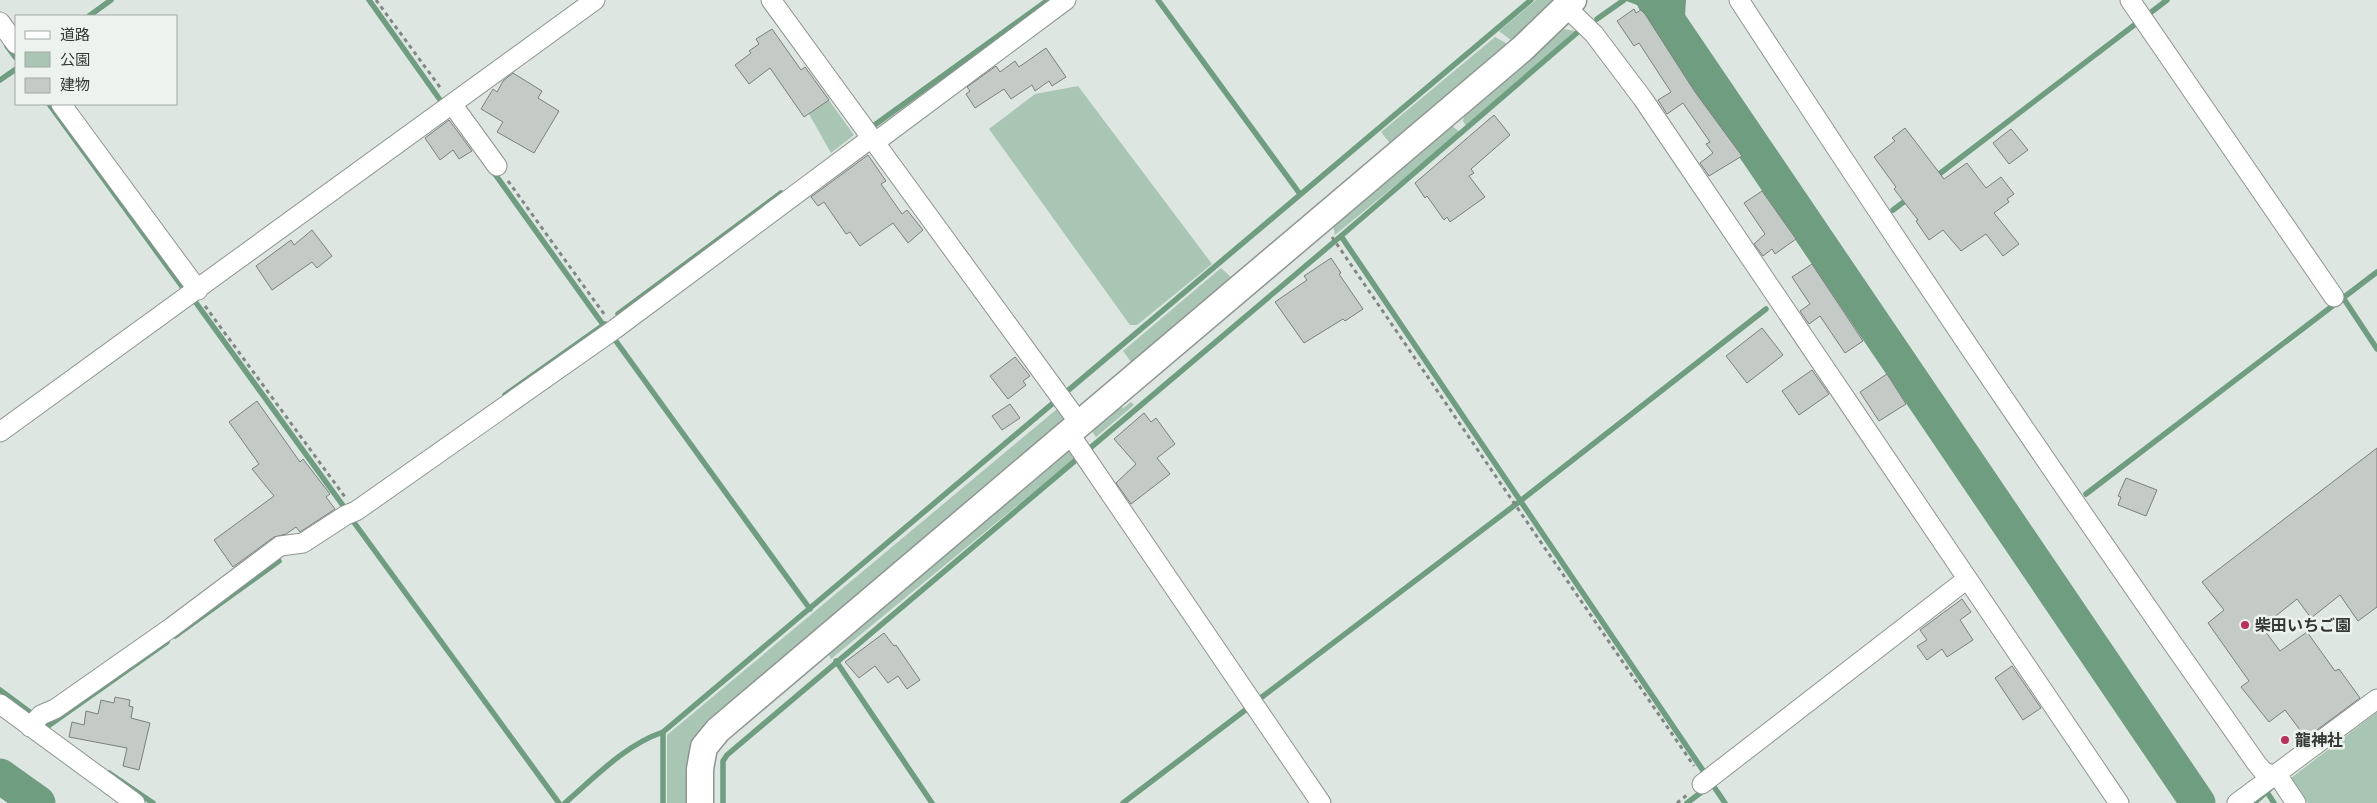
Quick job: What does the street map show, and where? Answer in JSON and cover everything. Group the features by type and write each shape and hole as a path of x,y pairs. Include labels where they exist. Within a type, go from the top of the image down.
{"street":[{"path":"0,432 595,0"},
{"path":"771,0 867,139 1073,427 1321,803"},
{"path":"36,721 172,628 280,546 304,543 346,515 356,511 614,329 867,139 1066,0"},
{"path":"1739,0 1831,141 2172,644 2257,764 2280,779 2296,803"},
{"path":"700,803 700,769 704,747 718,730 1522,48 1570,3 1643,99 2119,803"},
{"path":"2138,12 2334,297"},
{"path":"0,22 15,43"},
{"path":"452,104 497,166"},
{"path":"61,105 196,291"},
{"path":"1706,781 1967,579"},
{"path":"2237,803 2272,775 2377,699"},
{"path":"0,704 36,721 135,803"}],"path":[{"path":"376,0 452,104"},
{"path":"497,166 614,329"},
{"path":"1332,237 1706,781"},
{"path":"196,291 356,511"}],"green space":[{"path":"1536,0 1560,0 1525,32 1511,40 1499,31"},
{"path":"1564,29 1575,31 1466,126 1463,121 1464,116"},
{"path":"1495,37 1506,43 1507,49 1393,147 1381,132"},
{"path":"1078,86 1212,264 1137,325 1130,325 989,129 1035,94"},
{"path":"828,99 854,135 831,153 809,114"},
{"path":"1452,126 1460,132 1335,235 1333,225"},
{"path":"1221,268 1233,279 1134,366 1123,351"},
{"path":"1131,402 1134,405 1096,437 1091,430 1119,405 1123,408"},
{"path":"1057,409 1066,420 701,733 690,803 667,803 667,735"},
{"path":"1068,449 1073,451 1076,457 831,659 826,650"},
{"path":"2377,712 2377,803 2308,803 2291,778"}],"shaded area":[{"path":"1624,0 1686,0 1684,34 1672,42 1647,9"}],"building":[{"path":"1634,9 1636,13 1641,10 1645,14 1695,92 1742,156 1709,176 1700,163 1713,153 1706,144 1710,142 1683,103 1667,114 1658,100 1671,92 1639,43 1634,46 1617,21"},
{"path":"772,29 801,70 805,67 829,100 804,117 770,68 749,84 735,65 751,53 749,51 759,44 756,39"},
{"path":"1046,48 1066,77 1052,86 1049,81 1035,91 1032,85 1011,99 1004,89 975,108 966,94 970,91 967,87 996,66 1000,72 1015,61 1019,67"},
{"path":"513,73 542,91 538,98 559,111 534,153 497,132 503,122 481,109 493,89 497,92 503,81"},
{"path":"1494,115 1510,135 1471,169 1474,173 1469,176 1485,197 1450,222 1447,217 1444,220 1415,183"},
{"path":"449,120 472,151 459,159 453,150 440,160 425,138"},
{"path":"1905,128 1944,179 1967,163 1986,188 2001,177 2014,194 2007,199 2009,202 1994,213 2019,244 2003,256 1986,234 1961,251 1943,230 1929,240 1916,221 1918,220 1894,189 1896,187 1874,157 1895,141 1892,138"},
{"path":"2011,129 2028,150 2009,164 1993,143"},
{"path":"868,155 886,181 881,184 902,214 907,210 923,230 908,243 893,223 860,246 850,232 846,234 824,202 818,206 811,197"},
{"path":"1762,191 1796,239 1775,254 1772,249 1763,256 1754,244 1765,234 1744,203"},
{"path":"312,230 332,256 317,268 312,262 272,290 256,266 291,240 294,245"},
{"path":"1331,258 1341,273 1339,274 1363,309 1304,343 1275,302 1307,280 1304,276"},
{"path":"1812,264 1863,341 1845,353 1820,316 1809,324 1800,311 1810,304 1792,277"},
{"path":"1762,328 1783,355 1747,383 1726,356"},
{"path":"1015,357 1030,376 1023,381 1026,385 1008,399 990,376"},
{"path":"1812,370 1829,394 1799,415 1782,391"},
{"path":"1887,374 1906,404 1879,421 1860,392"},
{"path":"257,401 300,462 303,459 330,494 326,497 335,509 300,532 296,527 286,534 274,537 233,567 214,540 274,496 252,469 259,464 229,422"},
{"path":"1010,404 1020,418 1002,430 992,416"},
{"path":"1144,413 1151,422 1156,418 1175,444 1157,458 1170,474 1131,504 1116,483 1136,464 1114,439"},
{"path":"2377,448 2377,607 2358,621 2340,595 2311,618 2297,599 2262,627 2280,651 2307,632 2335,671 2339,669 2360,698 2306,738 2285,710 2269,722 2241,687 2249,681 2208,623 2224,610 2202,582"},
{"path":"2126,478 2157,490 2146,516 2118,505 2121,497 2118,496"},
{"path":"1962,599 1971,612 1960,620 1973,640 1947,657 1942,649 1927,660 1917,646 1927,640 1920,630"},
{"path":"884,633 894,646 896,645 920,680 907,689 898,676 888,683 875,666 859,678 845,662"},
{"path":"2012,666 2041,708 2023,720 1995,678"},
{"path":"115,697 130,700 129,706 133,707 131,718 150,723 139,770 123,766 127,748 69,737 72,722 84,725 86,711 98,714 101,700 114,703"}],"waterway":[{"path":"90,15 111,0"},
{"path":"369,0 443,104"},
{"path":"869,129 1048,0"},
{"path":"1158,0 1300,194"},
{"path":"663,803 663,732 1531,0"},
{"path":"1597,19 1624,0"},
{"path":"1654,0 2198,803"},
{"path":"1934,178 2167,0"},
{"path":"723,803 723,761 727,755 1341,236 1578,32"},
{"path":"7,46 15,57"},
{"path":"0,80 15,70"},
{"path":"50,105 186,292"},
{"path":"492,170 604,326"},
{"path":"618,314 781,193"},
{"path":"1893,210 1909,198"},
{"path":"1341,236 1725,803"},
{"path":"2086,494 2377,272"},
{"path":"2340,293 2377,349"},
{"path":"194,300 347,511"},
{"path":"1258,700 1519,502 1766,309"},
{"path":"505,395 605,324"},
{"path":"613,337 810,609"},
{"path":"353,521 559,803"},
{"path":"175,636 279,561"},
{"path":"48,726 167,642"},
{"path":"836,661 932,803"},
{"path":"0,690 35,716"},
{"path":"1123,803 1248,708"},
{"path":"565,803 623,753 663,732"},
{"path":"109,773 153,803"},
{"path":"0,776 38,803"},
{"path":"2254,803 2271,788"},
{"path":"1687,803 1703,791"},
{"path":"2267,792 2274,803"}],"place":[{"name":"柴田いちご園","path":"2245,625"},
{"name":"龍神社","path":"2285,740"}]}
